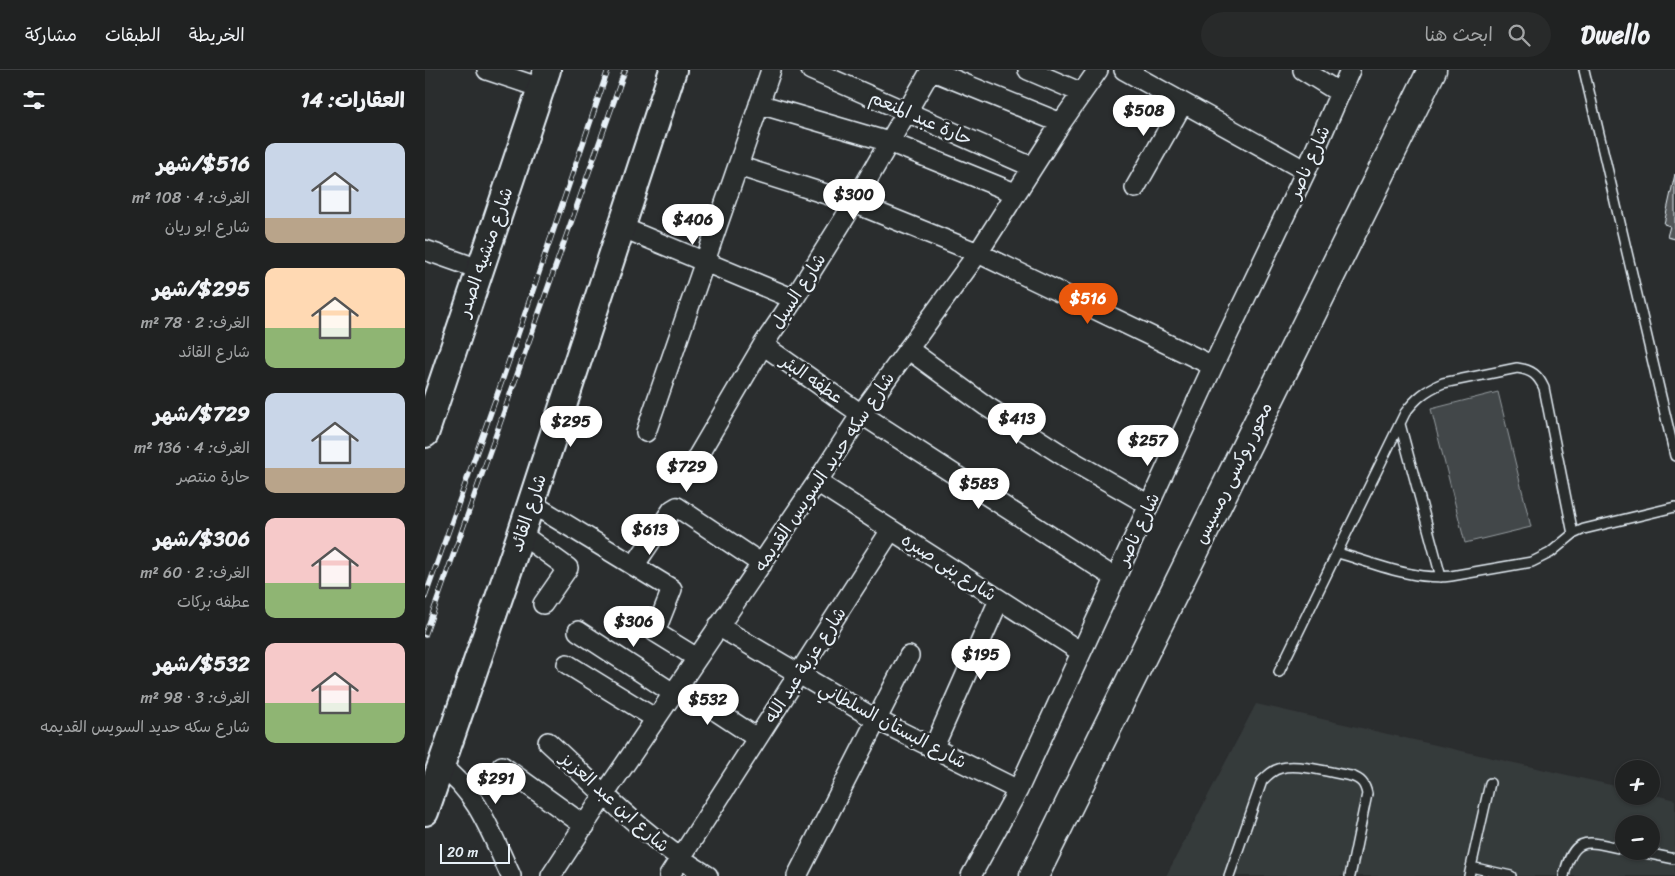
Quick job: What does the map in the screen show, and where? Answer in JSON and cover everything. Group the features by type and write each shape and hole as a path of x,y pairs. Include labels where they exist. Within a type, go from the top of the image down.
{"main road":[{"name":"محور روكسى رمسيس","path":"1034,876 1432,70"}],"street":[{"path":"487,70 544,79"},
{"name":"شارع القائد","path":"425,812 521,534 673,70"},
{"path":"646,432 771,70"},
{"name":"حارة عبد المنعم","path":"811,70 1032,167"},
{"path":"931,70 1061,123"},
{"name":"شارع السيل","path":"696,460 763,345 854,203 931,70"},
{"path":"1028,70 1082,93"},
{"name":"شارع سكه حديد السويس القديمه","path":"551,876 861,414 978,253 1032,167 1098,70"},
{"path":"1124,70 1306,171"},
{"path":"1303,70 1340,93"},
{"name":"شارع ناصر","path":"971,876 1018,790 1213,366 1306,171 1350,70"},
{"name":"شارع منشيه الصدر","path":"425,434 544,79"},
{"path":"1135,188 1183,102"},
{"path":"759,104 889,142 1015,193"},
{"path":"738,166 854,203 978,253 1213,366"},
{"path":"621,227 794,299"},
{"path":"425,250 479,269"},
{"name":"عطفه البئر","path":"763,345 861,414 1115,578"},
{"path":"908,349 986,406 1067,458 1149,505"},
{"name":"شارع بنى صبره","path":"817,482 1081,652"},
{"path":"531,503 673,590 655,631 656,634 697,658"},
{"path":"634,566 672,510 677,507 762,564"},
{"name":"شارع عزبة عبد الله","path":"669,876 891,530"},
{"path":"521,534 568,568 543,604"},
{"path":"933,749 999,600"},
{"name":"شارع البستان السلطاني","path":"718,626 877,720 1018,790"},
{"path":"578,631 757,738"},
{"path":"797,876 909,656"},
{"path":"567,664 656,719"},
{"name":"شارع ابن عبد العزيز","path":"548,742 604,795 680,859 708,876"},
{"path":"440,766 461,783 477,805 511,876"},
{"path":"503,766 585,826"}],"lane":[{"path":"1584,70 1675,456"},
{"path":"1279,672 1405,413 1421,394 1431,387 1517,368 1529,370 1539,377 1544,388 1573,534"},
{"path":"1400,424 1441,577"},
{"path":"1338,553 1420,576 1441,577 1532,562 1550,553 1573,534 1584,529 1675,507"},
{"path":"1229,876 1262,781 1271,773 1282,768 1294,767 1351,776 1359,779 1365,786 1367,794 1350,876"},
{"path":"1490,783 1470,872 1511,876"},
{"path":"1564,876 1574,849 1582,844 1591,842 1615,847"},
{"path":"1660,856 1675,859"}],"shaded area":[{"path":"1498,392 1531,527 1465,543 1431,409"},
{"path":"1256,704 1615,786 1615,805 1660,805 1660,796 1675,800 1675,876 1166,876"}],"building":[{"path":"1675,174 1675,239 1667,237 1670,226 1664,224"}],"railway":[{"path":"425,597 502,381 608,70"},
{"path":"425,635 625,70"}]}
